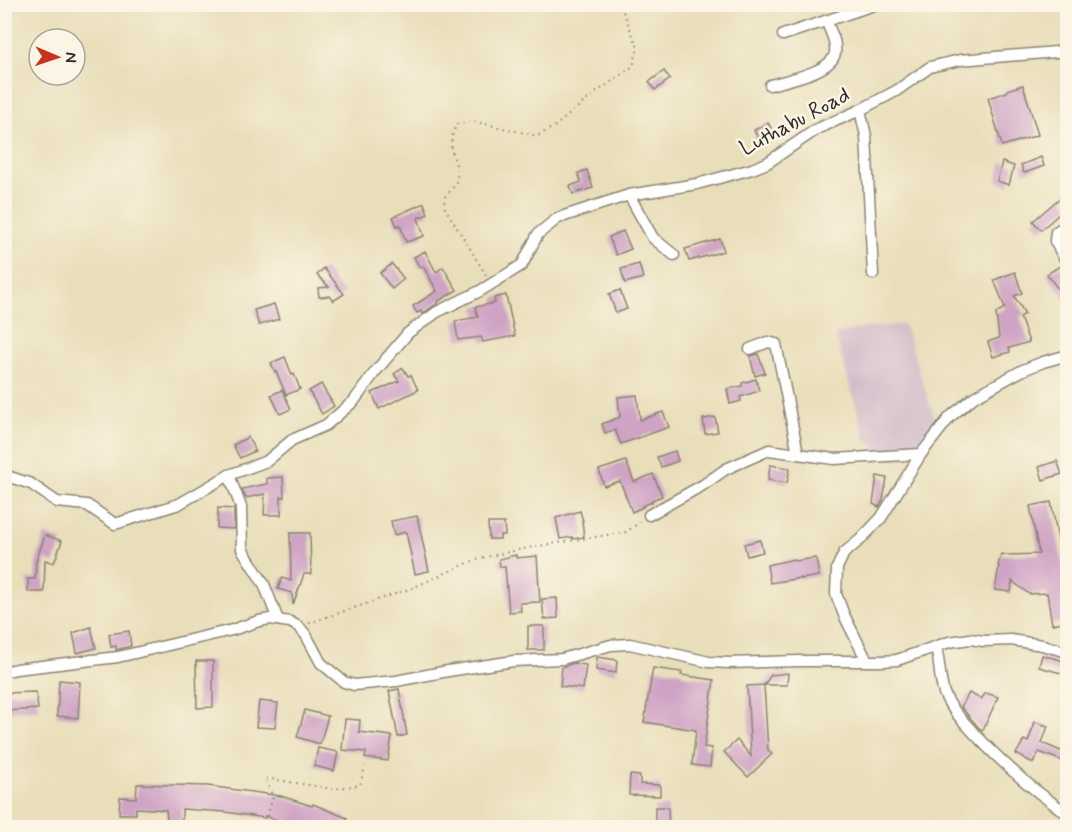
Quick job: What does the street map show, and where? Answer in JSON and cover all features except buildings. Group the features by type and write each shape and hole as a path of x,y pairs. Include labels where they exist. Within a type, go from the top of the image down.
{"street":[{"path":"783,35 877,4"},
{"path":"770,86 820,70 830,63 835,54 834,43 826,21"},
{"name":"Luthabu Road","path":"492,284 522,265 538,234 558,218 628,195 697,184 752,170 817,129 861,110 896,91 930,67 960,60 1068,51"},
{"path":"861,110 867,145 873,274"},
{"path":"628,195 653,238 674,255"},
{"path":"1068,224 1056,232 1055,241 1068,265"},
{"path":"4,475 31,484 57,502 87,505 115,524 178,504 229,475 267,461 292,440 326,424 354,401 408,333 437,312 492,284"},
{"path":"750,349 768,342 776,344 798,453"},
{"path":"867,661 844,615 837,594 837,568 844,553 881,518 921,454 950,417 974,397 1023,370 1068,355"},
{"path":"649,515 704,485 726,469 769,450 834,459 921,454"},
{"path":"229,475 241,507 242,549 264,584 278,620"},
{"path":"4,672 118,657 232,630 259,621 278,620 290,622 298,627 306,635 321,663 345,682 354,685 396,681 514,661 562,659 611,645 630,644 710,662 746,663 897,660 949,642 970,639 1011,640 1068,652"},
{"path":"936,648 944,693 963,721 1014,774 1068,814"}],"path":[{"path":"492,284 445,208 444,198 456,185 457,173 451,135 457,124 472,121 538,136 555,126 633,66 638,48 620,4"},
{"path":"298,627 410,589 477,559 532,547 626,532 649,515"},
{"path":"274,828 265,824 273,797 265,778 333,789 360,785 365,766"}],"shaded area":[{"path":"904,324 935,420 909,458 891,460 866,440 835,334"}]}
